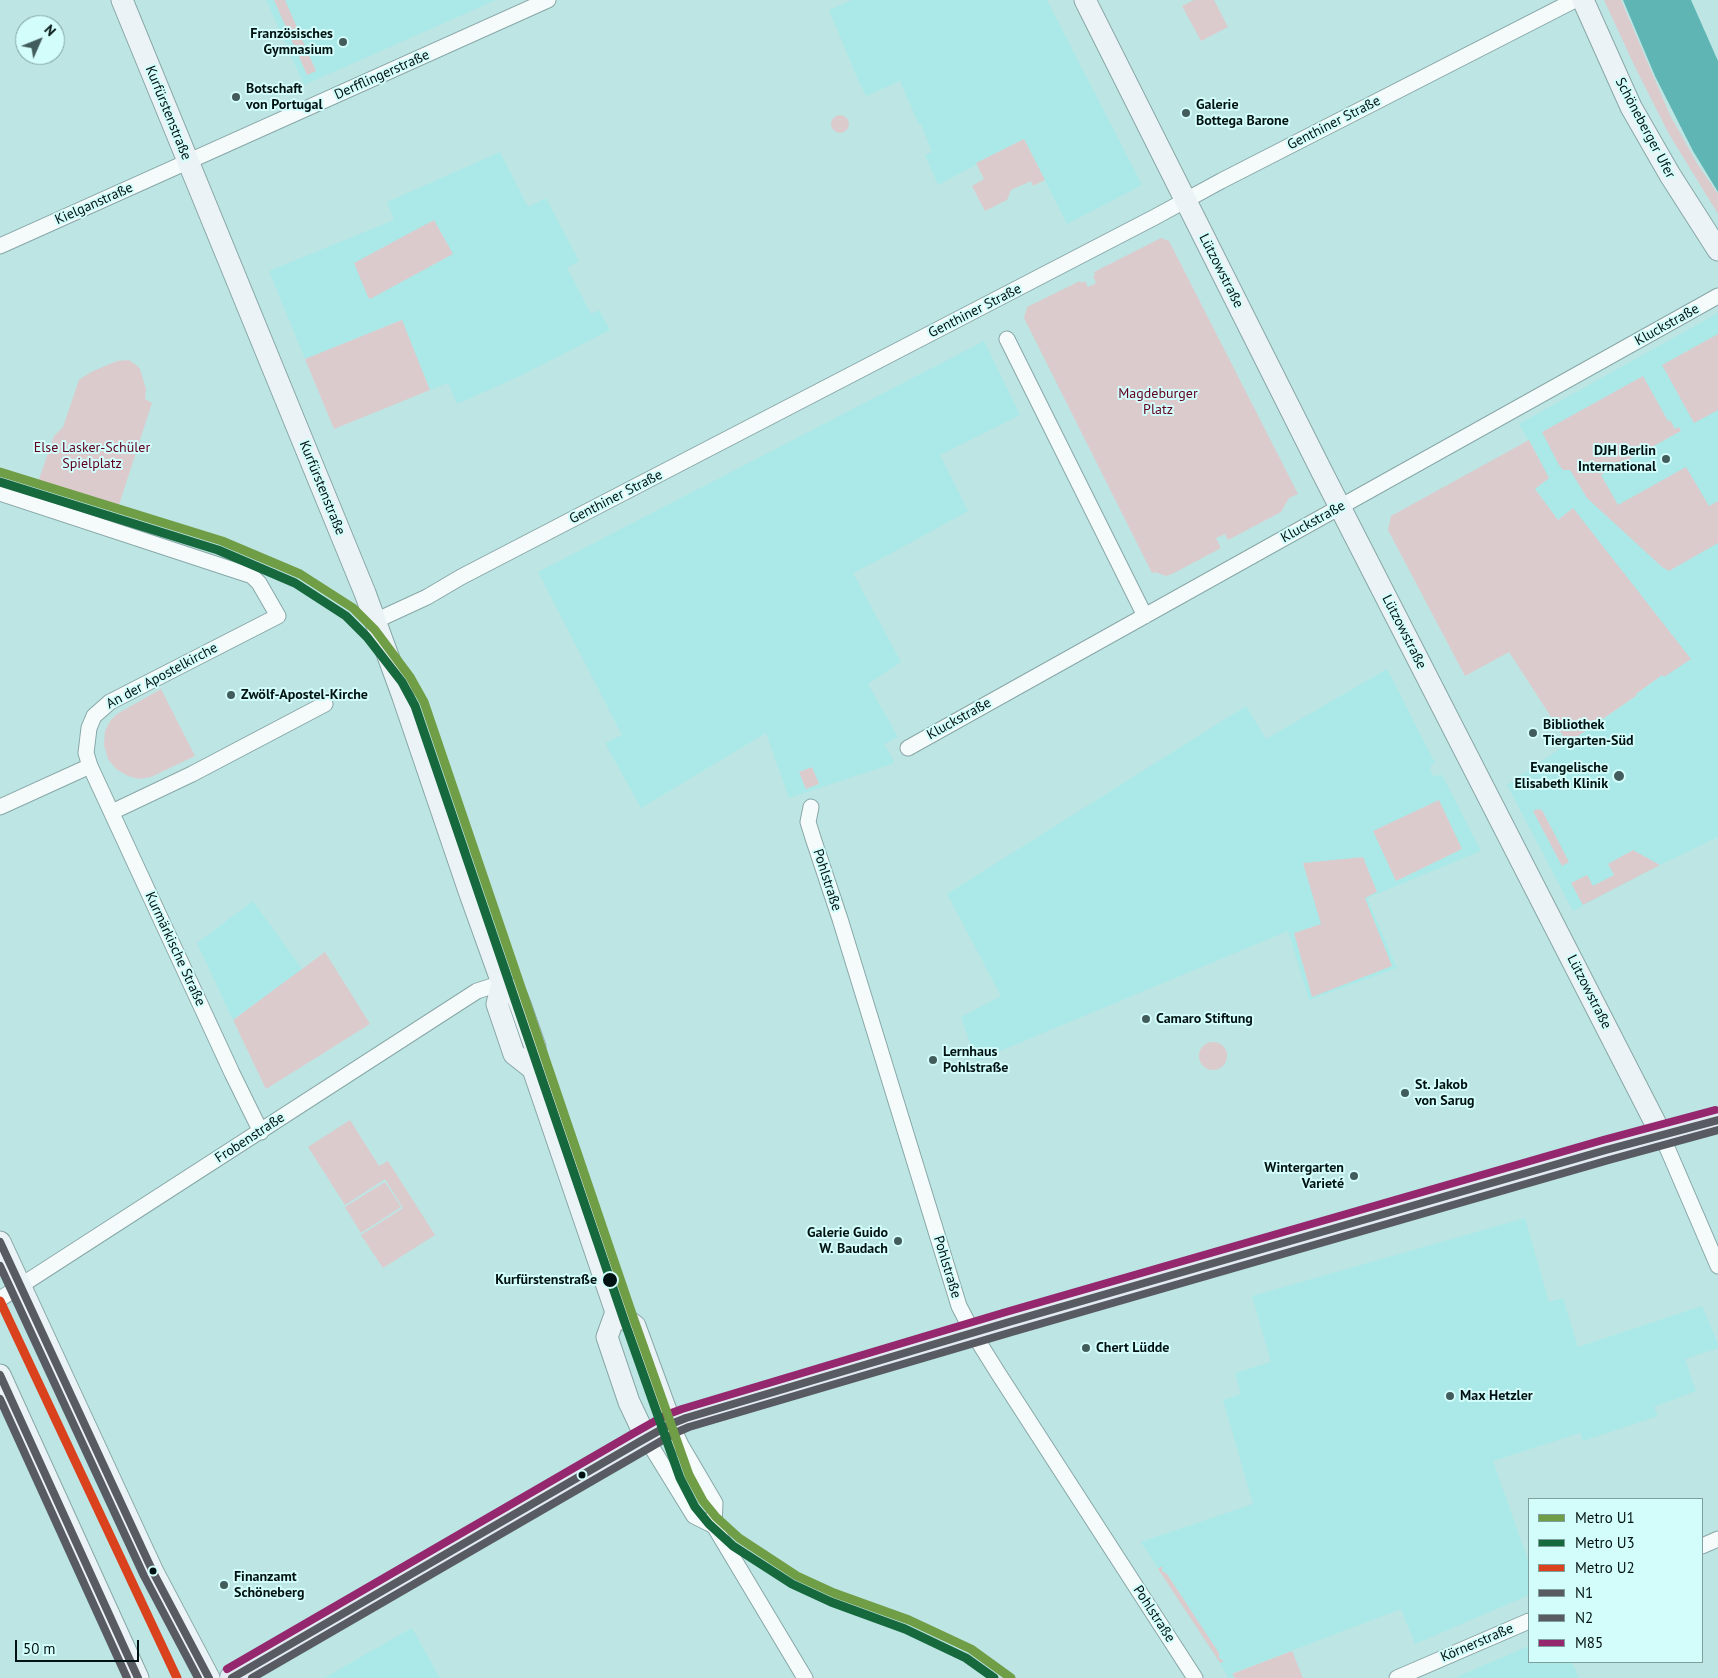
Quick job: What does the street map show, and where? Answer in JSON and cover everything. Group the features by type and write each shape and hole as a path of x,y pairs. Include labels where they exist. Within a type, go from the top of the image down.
{"main road":[{"path":"232,1678 671,1424 740,1401 973,1333 1606,1150 1718,1120"}],"street":[{"name":"Kurfürstenstraße","path":"122,0 375,620 502,983 497,1004 514,1054 533,1069 616,1312"},
{"name":"Derfflingerstraße","path":"189,162 548,0"},
{"name":"Lützowstraße","path":"1085,0 1340,507 1662,1136 1718,1266"},
{"name":"Genthiner Straße","path":"375,620 427,597 461,577 1262,160 1575,0"},
{"name":"Schöneberger Ufer","path":"1582,0 1631,107 1675,183 1718,250"},
{"name":"Kielganstraße","path":"0,246 189,162"},
{"name":"Kluckstraße","path":"908,748 1718,296"},
{"path":"1007,338 1145,616"},
{"name":"An der Apostelkirche","path":"0,493 252,576 259,583 278,616 144,684 100,709 94,716 86,739 86,753 90,766"},
{"path":"112,812 192,774 325,704"},
{"path":"0,807 90,766"},
{"name":"Kurmärkische Straße","path":"90,766 261,1132"},
{"name":"Pohlstraße","path":"811,807 808,822 906,1131 955,1296 973,1333 1195,1678"},
{"name":"Frobenstraße","path":"0,1299 477,991 502,983"},
{"path":"0,1242 152,1572 209,1678"},
{"path":"714,1526 715,1503 671,1424 635,1326 616,1312 607,1337 629,1402 646,1438 694,1516 714,1526 805,1678"},
{"path":"0,1375 138,1678"},
{"path":"1703,1546 1718,1539"},
{"name":"Körnerstraße","path":"1397,1678 1528,1621"}],"shaded area":[{"name":"Französisches Gymnasium","path":"266,0 496,0 304,85"},
{"path":"852,0 1047,0 1142,185 1067,224 1024,139 938,185 925,155 932,152 900,81 866,96 856,75 829,10"},
{"path":"1623,0 1691,0 1718,61 1718,192 1693,151 1655,76"},
{"path":"500,152 528,207 546,198 579,261 567,268 591,314 599,310 610,330 520,376 457,404 448,383 430,390 401,320 305,359 269,271 394,220 387,202"},
{"path":"1718,313 1718,837 1573,911 1507,785 1637,696 1636,694 1662,675 1573,508 1558,520 1535,489 1549,478 1519,424"},
{"path":"984,341 1020,415 940,455 968,511 853,573 901,662 868,684 898,737 884,744 894,761 892,764 789,798 766,733 641,808 605,743 622,735 538,572"},
{"path":"1387,669 1435,763 1431,765 1430,769 1433,776 1442,775 1481,851 1367,898 1397,968 1309,1000 1288,931 976,1061 961,1017 1001,996 947,894 1246,706 1266,739"},
{"path":"253,901 302,969 233,1020 197,943"},
{"path":"1525,1218 1549,1302 1563,1298 1578,1347 1702,1306 1718,1343 1718,1348 1685,1359 1696,1391 1654,1407 1658,1416 1583,1441 1580,1433 1493,1461 1528,1560 1528,1595 1415,1644 1401,1609 1233,1673 1235,1678 1229,1678 1141,1542 1253,1504 1223,1400 1241,1394 1235,1373 1271,1362 1252,1296"},
{"path":"412,1628 440,1678 324,1678 401,1634"},
{"path":"1528,1646 1528,1663 1572,1663 1579,1678 1454,1678"}],"green space":[{"path":"274,0 285,0 316,71 307,75"},
{"path":"1194,0 1214,0 1228,27 1201,41 1182,6"},
{"path":"1604,0 1621,0 1670,115 1698,165 1718,194 1718,214 1669,134"},
{"path":"836,115 844,115 849,120 847,131 836,133 831,128 831,120"},
{"path":"1024,139 1045,180 1033,186 1031,181 1011,190 1007,200 985,211 972,186 984,179 976,163"},
{"path":"434,220 453,254 370,299 354,263"},
{"name":"Magdeburger Platz","path":"1161,238 1169,241 1298,494 1289,498 1281,512 1228,540 1225,534 1216,538 1221,548 1166,576 1155,572 1152,573 1024,318 1027,307 1080,281 1082,283 1085,281 1088,287 1096,283 1093,276 1095,275 1094,272"},
{"path":"402,320 430,390 334,429 305,359"},
{"path":"1718,334 1718,410 1694,423 1662,365"},
{"name":"Else Lasker-Schüler Spielplatz","path":"129,360 140,369 146,389 145,399 152,403 118,508 38,482 54,436 63,427 79,380 91,372 117,361"},
{"path":"1643,376 1668,421 1670,420 1675,429 1679,427 1681,431 1601,475 1618,505 1686,467 1709,506 1718,501 1718,543 1669,571 1662,567 1587,498 1570,470 1563,470 1559,465 1542,432"},
{"path":"1529,440 1549,478 1535,489 1558,520 1573,508 1691,659 1664,677 1662,675 1637,695 1568,743 1509,652 1465,676 1388,530 1391,516"},
{"path":"161,689 195,756 151,777 139,779 128,776 116,769 108,759 104,745 105,731 110,721 117,714"},
{"path":"812,767 819,784 806,789 799,772"},
{"path":"1439,800 1462,849 1396,881 1373,831"},
{"path":"1542,810 1569,862 1562,866 1533,811"},
{"path":"1633,850 1660,865 1583,905 1571,883 1587,875 1593,886 1614,875 1608,864"},
{"path":"1363,857 1377,892 1365,898 1392,966 1312,997 1294,933 1321,924 1303,863"},
{"path":"325,952 370,1024 266,1089 233,1020"},
{"path":"1213,1042 1223,1046 1227,1056 1223,1066 1213,1070 1203,1066 1199,1056 1203,1046"},
{"path":"350,1120 379,1166 388,1161 435,1235 383,1268 361,1235 403,1208 385,1179 345,1205 308,1147"},
{"path":"385,1182 401,1207 361,1233 345,1207"},
{"path":"1162,1566 1162,1571 1167,1574 1219,1653 1219,1658 1224,1661 1220,1663 1158,1569"},
{"path":"1292,1651 1303,1678 1235,1678 1232,1674"}],"metro line":[{"name":"U1","path":"0,472 222,541 300,574 353,608 375,630 410,677 424,702 633,1317 689,1475 703,1501 716,1517 739,1538 797,1576 834,1593 909,1620 971,1649 1011,1678"},
{"name":"U3","path":"0,482 218,550 295,583 346,616 367,637 402,682 415,706 624,1320 680,1478 695,1507 709,1524 733,1546 792,1584 831,1602 905,1629 966,1658 994,1678"},
{"name":"U2","path":"0,1301 177,1678"}],"transit line":[{"name":"M85","path":"227,1669 666,1415 1006,1312 1603,1140 1715,1110"},
{"name":"N1","path":"232,1678 639,1442 686,1418 1009,1322 1606,1150 1718,1120"},
{"name":"N2","path":"252,1678 675,1433 689,1427 1012,1332 1718,1130"},
{"name":"N1","path":"0,1242 153,1572 209,1678"},
{"name":"N2","path":"0,1266 144,1576 198,1678"},
{"name":"N1","path":"0,1375 138,1678"},
{"name":"N2","path":"0,1399 127,1678"}],"place":[{"name":"Französisches Gymnasium","path":"343,42"},
{"name":"Botschaft von Portugal","path":"236,97"},
{"name":"Galerie Bottega Barone","path":"1186,113"},
{"name":"DJH Berlin International","path":"1666,459"},
{"name":"Zwölf-Apostel-Kirche","path":"231,695"},
{"name":"Bibliothek Tiergarten-Süd","path":"1533,733"},
{"name":"Evangelische Elisabeth Klinik","path":"1619,776"},
{"name":"Camaro Stiftung","path":"1146,1019"},
{"name":"Lernhaus Pohlstraße","path":"933,1060"},
{"name":"St. Jakob von Sarug","path":"1405,1093"},
{"name":"Wintergarten Varieté","path":"1354,1176"},
{"name":"Galerie Guido W. Baudach","path":"898,1241"},
{"name":"Kurfürstenstraße","path":"610,1280"},
{"name":"Chert Lüdde","path":"1086,1348"},
{"name":"Max Hetzler","path":"1450,1396"},
{"name":"Finanzamt Schöneberg","path":"224,1585"}]}
